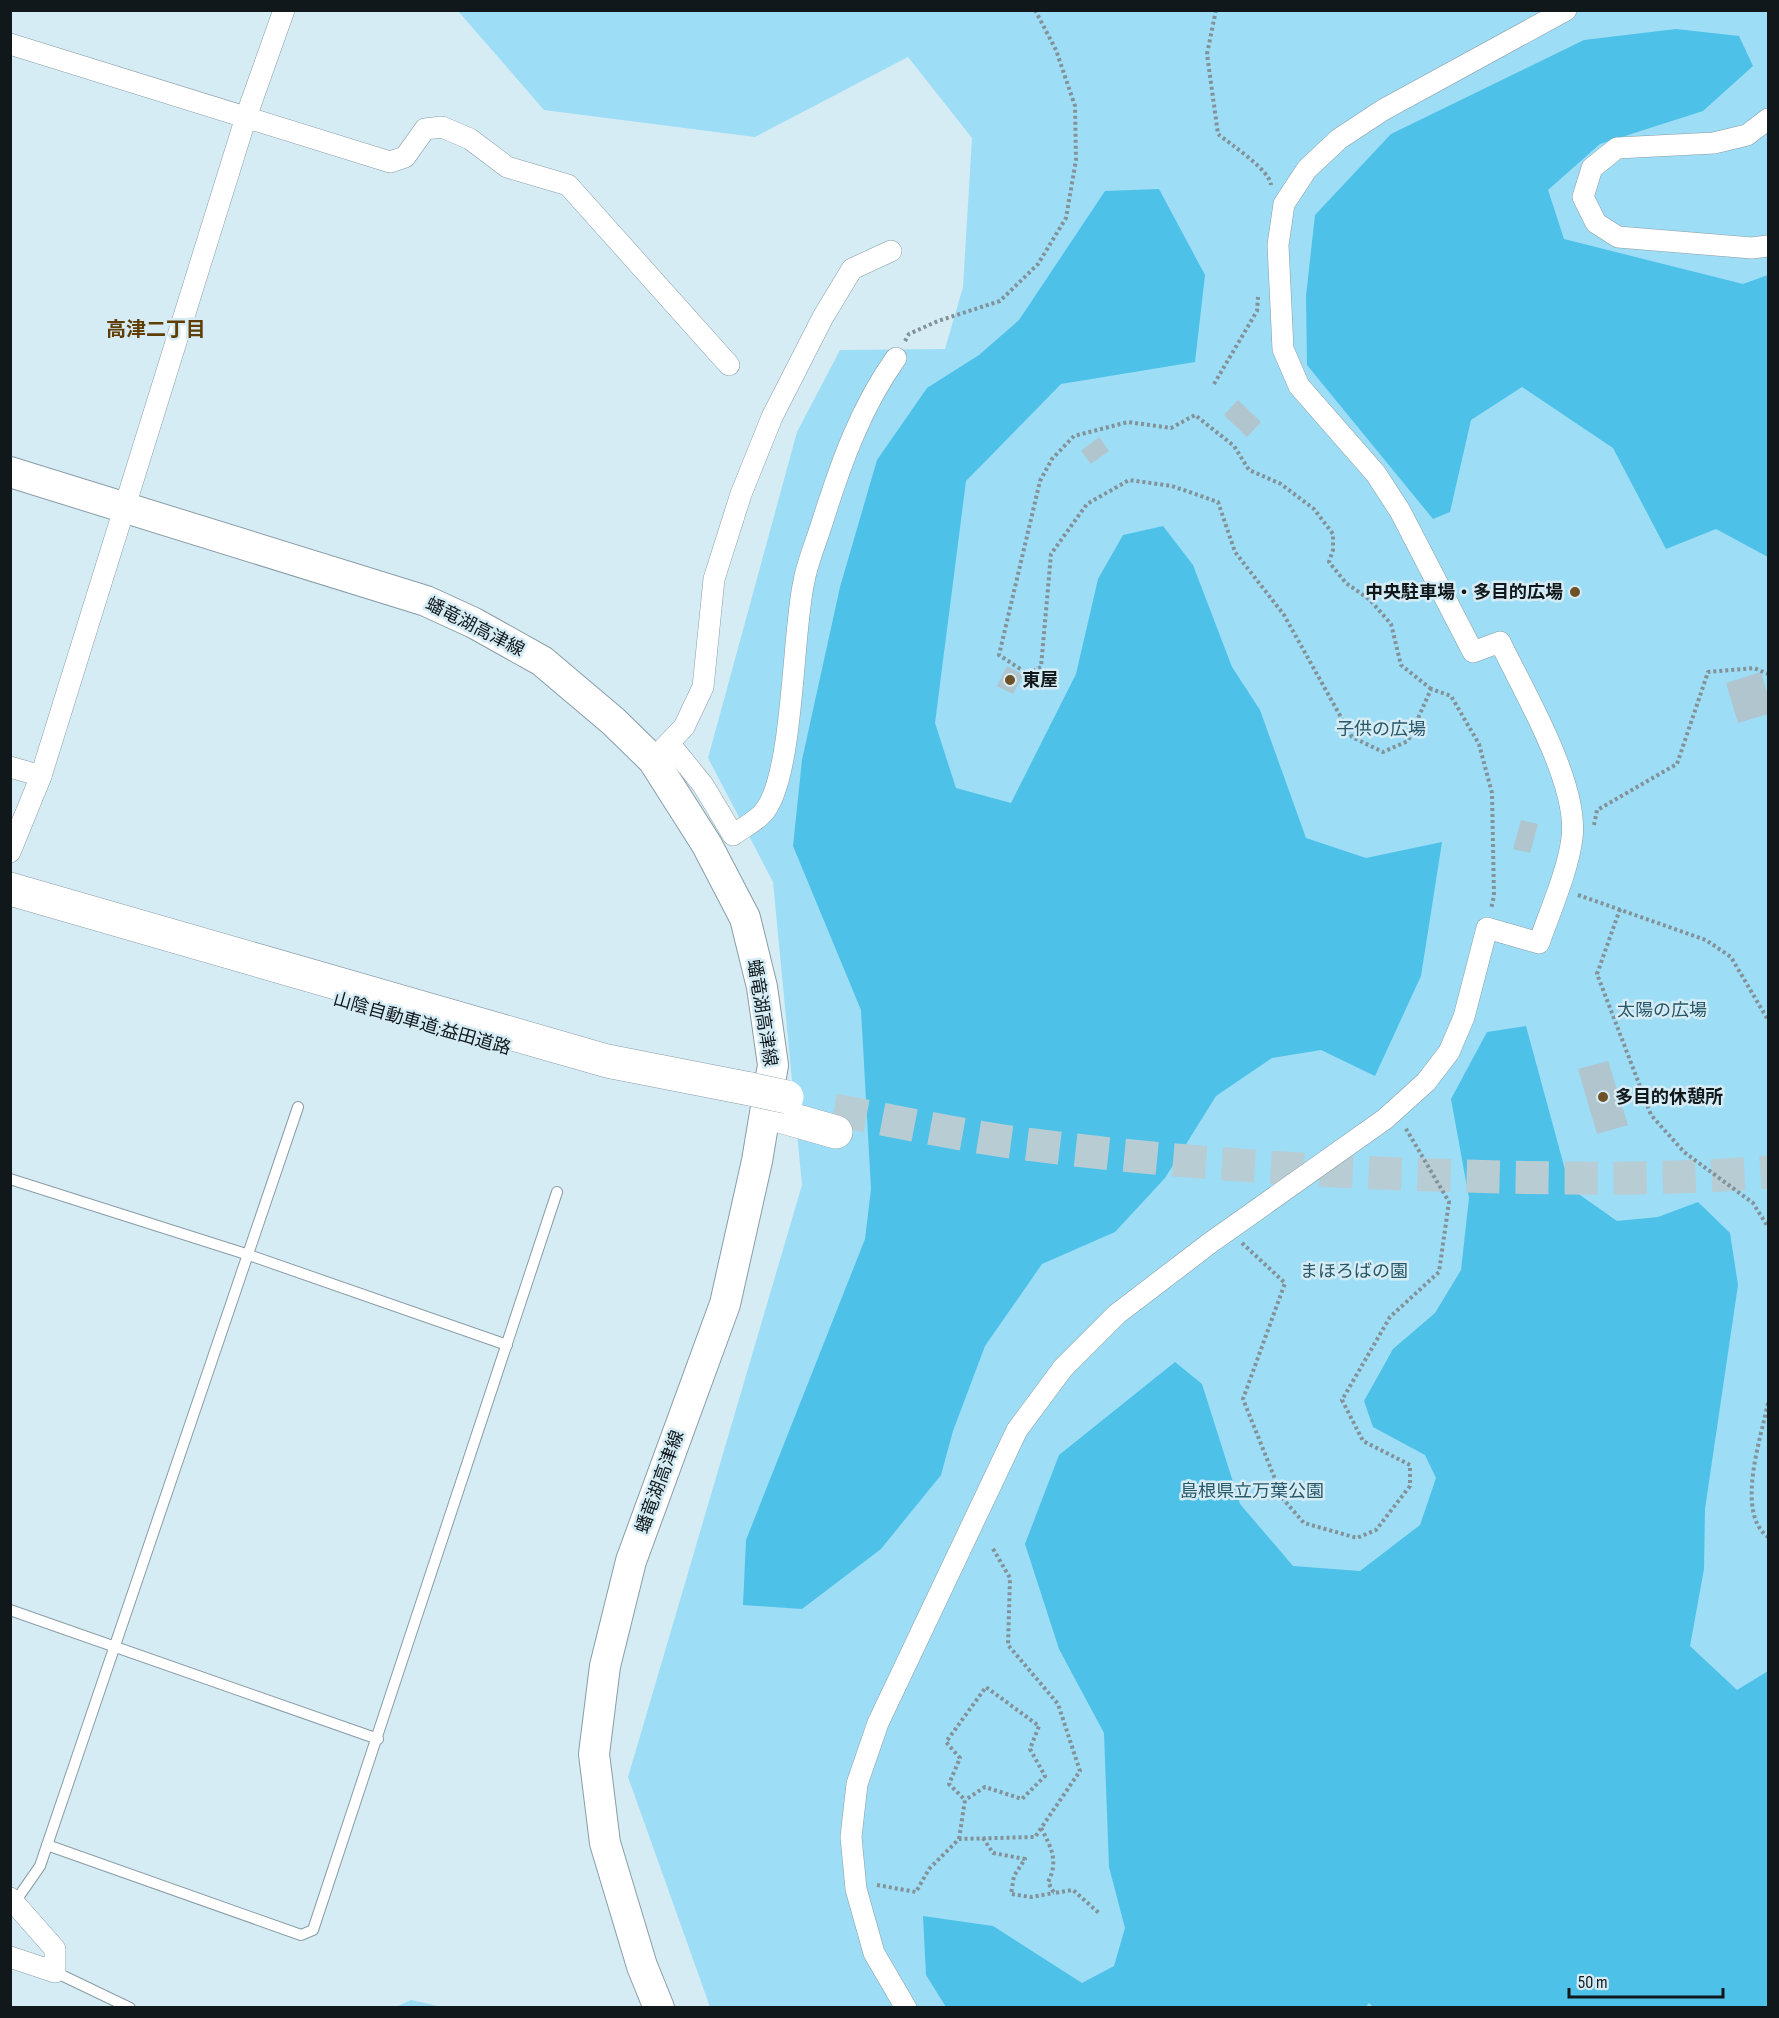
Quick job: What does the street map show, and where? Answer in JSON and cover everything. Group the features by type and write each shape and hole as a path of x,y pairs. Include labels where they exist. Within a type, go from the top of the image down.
{"highway":[{"name":"山陰自動車道;益田道路","path":"10,889 608,1061 835,1121"},
{"name":"山陰自動車道;益田道路","path":"10,907 604,1076 748,1099"}],"main road":[{"name":"蟠竜湖高津線","path":"10,472 426,601 474,623 542,661 613,721 661,751 745,918 762,987 773,1065 757,1161 725,1304 631,1561 605,1666 594,1754 605,1843 642,1966 659,2007"}],"street":[{"path":"10,852 41,776 246,117 284,10"},
{"path":"906,2007 874,1953 856,1889 851,1837 857,1784 878,1722 1017,1430 1063,1368 1117,1314 1210,1243 1385,1119 1426,1082 1449,1052 1464,1017 1487,928 1539,943 1557,889 1572,838 1572,813 1565,779 1500,642 1473,652 1400,511 1376,474 1299,386 1283,349 1278,245 1284,204 1307,170 1339,139 1383,110 1566,10"},
{"path":"10,44 390,162 405,157 424,129 442,127 470,140 507,167 568,185 729,365"},
{"path":"1768,119 1747,135 1714,143 1617,148 1592,168 1583,197 1596,223 1618,237 1752,248 1768,246"},
{"path":"891,251 852,269 823,317 772,417 741,494 714,579 703,687 684,727 661,751 703,785 733,835 763,813 774,792 784,758 796,620 804,579 852,434 880,381 896,358"},
{"path":"10,767 41,776"},
{"path":"10,1957 55,1972 55,1949 13,1900"}],"lane":[{"path":"13,1900 40,1866 117,1646 298,1107"},
{"path":"10,1179 249,1255 507,1345"},
{"path":"47,1845 302,1935 313,1930 557,1192"},
{"path":"10,1610 378,1739"},
{"path":"55,1972 128,2007"}],"path":[{"path":"896,358 909,334 1000,301 1038,264 1065,218 1076,160 1075,106 1056,50 1035,10"},
{"path":"1216,10 1207,54 1218,134 1271,179 1271,188"},
{"path":"1214,384 1257,311 1260,288"},
{"path":"1431,689 1408,741 1383,752 1352,737 1284,615 1235,552 1218,502 1172,486 1129,480 1087,504 1051,554 1041,668 1028,674 999,655 1040,481 1052,459 1074,436 1128,422 1171,428 1195,415 1234,446 1249,470 1281,484 1314,509 1333,534 1334,550 1329,562 1346,583 1370,600 1391,624 1401,665 1431,689 1451,696 1479,744 1492,793 1494,896 1487,928"},
{"path":"1593,832 1597,810 1677,764 1708,672 1754,668 1768,674"},
{"path":"1580,896 1582,885"},
{"path":"1557,889 1706,940 1731,957 1768,1020"},
{"path":"1620,909 1597,974 1651,1115 1684,1152 1753,1203 1768,1227"},
{"path":"1239,1241 1285,1283 1243,1399 1283,1499 1304,1523 1357,1538 1376,1530 1410,1486 1410,1465 1363,1441 1342,1400 1390,1317 1439,1272 1449,1202 1405,1126"},
{"path":"1768,1403 1754,1470 1751,1510 1757,1527 1768,1537"},
{"path":"959,1839 1035,1837 1080,1771 1058,1704 1008,1645 1010,1578 992,1547"},
{"path":"877,1885 916,1892 929,1869 959,1839 965,1800 985,1787 1022,1799 1045,1776 1030,1749 1039,1726 986,1687 946,1742 960,1758 949,1784 965,1800"},
{"path":"1041,1828 1054,1852 1053,1872 1048,1882 1054,1893"},
{"path":"983,1838 993,1853 1025,1859 1014,1876 1011,1894 1031,1897 1073,1890 1099,1913"}],"green space":[{"name":"島根県立万葉公園","path":"458,11 1768,11 1768,2007 710,2007 628,1777 802,1185 773,882 708,758 797,432 840,350 945,349 963,287 972,138 908,57 755,137 544,110"},
{"path":"411,2000 442,2007 396,2007"}],"shaded area":[{"path":"1676,29 1739,36 1753,66 1703,111 1600,144 1548,190 1564,239 1743,284 1768,275 1768,557 1716,529 1666,549 1613,448 1522,387 1471,420 1450,512 1433,519 1307,365 1306,296 1315,215 1391,134 1584,40"},
{"path":"1159,189 1205,275 1195,362 1061,384 966,481 935,723 956,788 1011,803 1076,674 1098,579 1123,535 1163,526 1193,565 1232,667 1260,710 1306,838 1366,858 1442,842 1421,976 1375,1076 1321,1050 1272,1058 1216,1096 1165,1178 1115,1232 1042,1264 985,1346 953,1431 941,1475 881,1549 802,1609 743,1605 746,1540 865,1239 871,1189 861,1010 793,846 802,760 840,587 877,460 927,388 979,355 1019,320 1105,191"},
{"path":"1526,1026 1570,1188 1617,1221 1658,1217 1698,1202 1730,1233 1738,1285 1705,1509 1704,1569 1690,1646 1737,1690 1768,1671 1768,2007 1374,2008 1369,2003 1365,2008 946,2007 926,1975 923,1916 993,1926 1082,1983 1114,1966 1125,1928 1109,1867 1104,1733 1059,1649 1025,1544 1059,1455 1175,1362 1202,1384 1240,1504 1293,1566 1360,1571 1420,1525 1436,1478 1425,1455 1373,1427 1364,1401 1393,1349 1435,1313 1461,1270 1469,1198 1451,1099 1487,1032"}],"building":[{"path":"1238,400 1261,422 1247,437 1224,415"},
{"path":"1099,437 1109,451 1091,464 1081,451"},
{"name":"東屋","path":"1007,666 1023,675 1013,694 997,686"},
{"path":"1761,672 1768,696 1768,714 1738,723 1726,683"},
{"path":"1521,820 1538,824 1530,853 1513,849"},
{"name":"多目的休憩所","path":"1608,1061 1628,1125 1597,1134 1578,1069"}],"tunnel":[{"path":"834,1110 1010,1142 1238,1165 1352,1172 1543,1178 1655,1178 1768,1172"}],"place":[{"name":"中央駐車場・多目的広場","path":"1575,592"},
{"name":"東屋","path":"1010,680"},
{"name":"多目的休憩所","path":"1603,1097"}],"district":[{"name":"高津二丁目","path":"156,330"}],"park label":[{"name":"子供の広場","path":"1381,729"},
{"name":"太陽の広場","path":"1662,1010"},
{"name":"まほろばの園","path":"1354,1271"}]}
